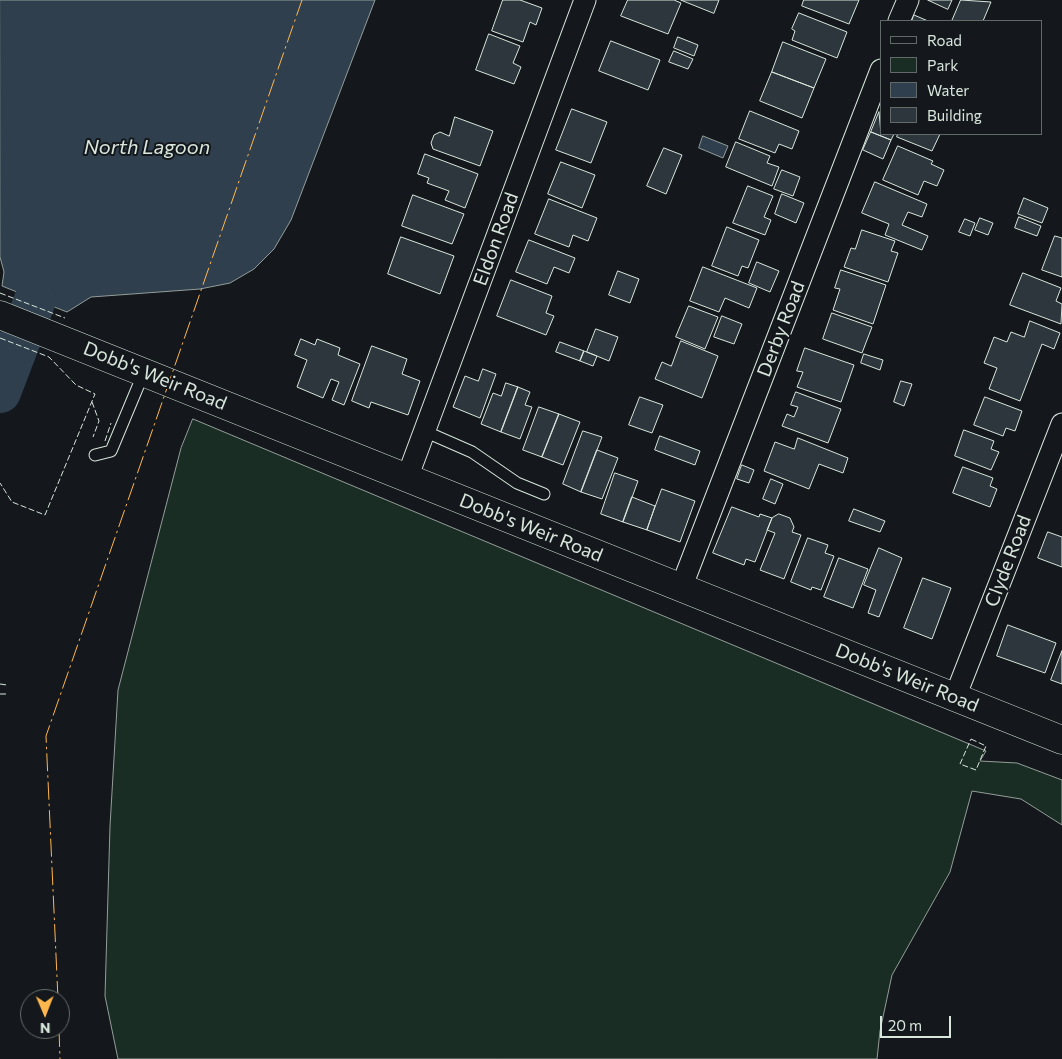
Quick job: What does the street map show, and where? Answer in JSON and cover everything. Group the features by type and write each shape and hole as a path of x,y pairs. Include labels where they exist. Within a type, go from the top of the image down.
{"street":[{"name":"Eldon Road","path":"407,478 585,0"},
{"path":"899,20 908,0"},
{"name":"Derby Road","path":"681,588 880,73"},
{"name":"Dobb's Weir Road","path":"0,315 1062,740"},
{"name":"Clyde Road","path":"954,697 1062,424"}],"lane":[{"path":"95,456 111,451 144,372"},
{"path":"424,431 472,452 517,483 544,494"}],"green space":[{"path":"193,419 986,751 980,761 1017,763 1062,780 1062,825 1021,799 972,791 950,872 892,975 880,1031 877,1059 118,1059 105,996 110,826 118,690 181,448"}],"water":[{"name":"North Lagoon","path":"0,0 375,0 291,220 274,249 254,269 230,283 200,289 91,297 67,312 2,286 4,272 0,257"},
{"path":"703,136 728,146 723,158 699,148"}],"building":[{"path":"503,0 520,0 542,8 536,25 530,22 523,42 492,31"},
{"path":"628,0 674,0 681,3 668,34 621,16"},
{"path":"681,0 719,0 714,13"},
{"path":"804,0 859,0 849,24 802,6"},
{"path":"928,0 952,0 948,9"},
{"path":"961,0 991,2 983,20 952,20"},
{"path":"799,13 847,32 837,58 792,40 795,31 792,29"},
{"path":"914,15 926,20 912,20"},
{"path":"489,34 520,46 513,63 521,67 514,84 476,70"},
{"path":"678,37 698,45 694,56 674,48"},
{"path":"611,41 660,60 648,90 599,71"},
{"path":"783,42 826,59 814,88 772,72"},
{"path":"674,51 693,59 688,69 669,62"},
{"path":"772,72 814,88 802,118 760,101"},
{"path":"572,109 607,122 591,163 556,150"},
{"path":"750,111 799,131 792,149 779,144 775,153 739,139"},
{"path":"879,112 880,135 894,135 891,140 871,132"},
{"path":"455,117 493,131 480,166 433,149 431,143 434,135 440,132 449,136"},
{"path":"871,132 891,140 883,159 863,150"},
{"path":"898,135 940,135 932,151 897,137"},
{"path":"736,142 770,156 767,163 779,167 772,186 726,167"},
{"path":"898,146 933,161 931,164 944,170 937,186 924,181 918,195 883,180"},
{"path":"664,148 682,155 666,194 647,186"},
{"path":"425,154 478,174 465,208 445,200 449,191 427,183 429,178 418,174"},
{"path":"561,162 595,175 582,208 548,194"},
{"path":"782,170 800,177 793,196 774,189"},
{"path":"875,182 927,204 922,217 908,212 902,225 928,236 922,250 885,235 889,224 862,213"},
{"path":"748,186 773,196 764,217 771,220 765,235 733,223"},
{"path":"782,194 804,203 796,223 775,214"},
{"path":"413,195 464,214 452,244 402,226"},
{"path":"1024,198 1048,208 1042,223 1018,214"},
{"path":"549,199 597,218 588,241 573,235 569,247 535,234"},
{"path":"1019,217 1041,226 1037,236 1015,228"},
{"path":"980,218 993,223 988,235 975,230"},
{"path":"965,219 975,223 970,236 959,232"},
{"path":"727,227 759,240 748,268 742,266 738,276 712,266"},
{"path":"862,230 895,241 891,251 898,253 888,282 844,267 851,248 855,249"},
{"path":"1055,236 1062,238 1062,277 1042,270"},
{"path":"401,237 454,256 440,294 388,274"},
{"path":"529,240 575,258 569,273 554,267 547,284 516,272"},
{"path":"757,262 779,271 770,292 749,283"},
{"path":"703,267 757,288 749,308 725,298 719,312 690,301"},
{"path":"841,270 886,285 873,324 833,310 840,289 835,288"},
{"path":"618,271 639,279 630,303 609,295"},
{"path":"1023,273 1061,288 1056,301 1062,304 1061,324 1010,305"},
{"path":"511,280 552,296 546,313 554,316 546,335 497,316"},
{"path":"689,306 718,317 705,349 676,337"},
{"path":"832,313 872,327 862,353 823,339"},
{"path":"722,316 742,324 734,344 714,337"},
{"path":"1030,321 1060,333 1054,349 1042,344 1020,401 989,389 997,368 984,363 994,337 1007,342 1011,332 1024,337"},
{"path":"596,329 618,337 609,361 587,352"},
{"path":"301,339 315,345 317,339 340,348 338,355 360,364 344,405 332,400 339,382 331,379 323,398 297,387 307,360 295,355"},
{"path":"681,341 718,356 702,398 655,379 662,362 671,366"},
{"path":"560,342 584,351 580,361 556,352"},
{"path":"372,346 407,359 402,374 420,381 408,415 371,402 369,408 352,401"},
{"path":"805,348 854,365 841,402 797,387 803,372 797,371"},
{"path":"584,351 597,356 593,366 580,361"},
{"path":"864,354 883,360 880,370 861,363"},
{"path":"483,369 496,374 480,418 453,407 465,376 478,381"},
{"path":"901,381 912,384 904,406 894,402"},
{"path":"506,383 518,387 501,432 481,424 493,393 501,396"},
{"path":"518,387 530,392 525,405 532,407 520,439 501,432"},
{"path":"796,392 841,409 828,443 782,426 787,414 794,417 798,407 791,405"},
{"path":"640,397 663,405 652,433 629,425"},
{"path":"985,397 1022,411 1015,431 1006,428 1003,436 974,425"},
{"path":"539,407 559,414 542,457 523,450"},
{"path":"559,414 580,422 563,465 542,457"},
{"path":"964,430 994,441 991,449 999,452 991,470 955,456"},
{"path":"583,431 602,437 581,492 563,484"},
{"path":"660,436 700,451 695,465 655,450"},
{"path":"798,438 848,458 843,473 819,464 809,489 764,471 775,442 794,449"},
{"path":"597,450 618,458 602,499 581,492"},
{"path":"742,465 754,470 749,483 737,479"},
{"path":"963,467 993,478 990,486 997,489 990,507 953,493"},
{"path":"615,473 638,481 623,522 601,514"},
{"path":"771,479 783,484 775,504 763,499"},
{"path":"662,489 695,501 680,542 647,530"},
{"path":"632,497 655,506 647,530 623,522"},
{"path":"732,507 759,517 760,514 772,518 755,562 746,559 744,565 713,553"},
{"path":"854,509 885,521 880,532 849,521"},
{"path":"779,514 790,518 794,527 792,532 801,535 784,579 760,570 775,533 767,530 772,518"},
{"path":"1048,532 1062,537 1062,567 1038,558"},
{"path":"808,538 828,545 825,553 834,556 821,590 812,587 811,590 791,582"},
{"path":"879,548 902,558 879,617 868,613 876,590 864,585"},
{"path":"839,558 868,569 853,608 824,597"},
{"path":"923,578 951,588 932,639 904,628"},
{"path":"1008,625 1056,643 1045,673 997,656"},
{"path":"1062,651 1062,684 1051,680"}],"waterway":[{"path":"0,392 35,300"}],"fence":[{"path":"0,293 65,318"},
{"path":"0,338 49,357 76,385 95,394 45,515 12,502 0,483"},
{"path":"92,402 99,421 93,437"},
{"path":"105,441 111,423"},
{"path":"0,684 7,685"},
{"path":"0,694 6,694"},
{"path":"971,739 986,746 976,770 960,764 971,739"}],"power":[{"path":"58,989 46,736 302,0"},
{"path":"59,1039 60,1059"}]}
